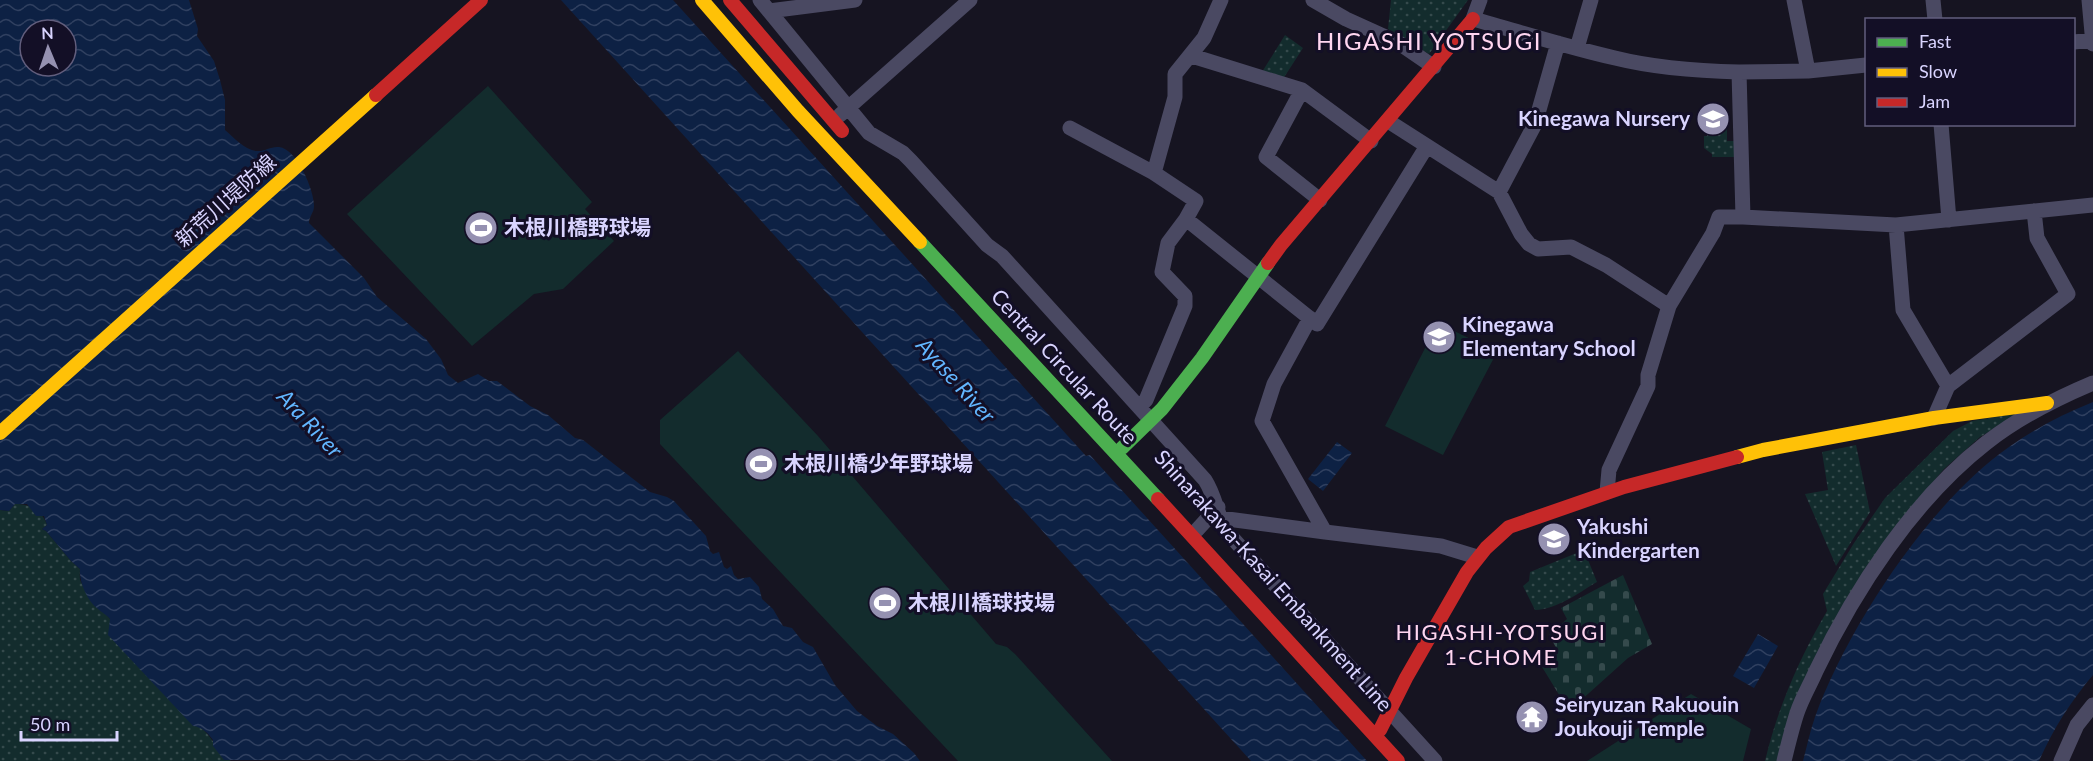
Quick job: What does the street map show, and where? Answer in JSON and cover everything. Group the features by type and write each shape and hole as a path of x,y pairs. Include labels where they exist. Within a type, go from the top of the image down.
{"main road":[{"name":"新荒川堤防線","path":"0,433 481,0"},
{"name":"Central Circular Route","path":"702,0 798,111 1398,761"},
{"path":"722,0 849,142"},
{"path":"730,0 829,120"},
{"path":"742,0 829,120"},
{"path":"1128,448 1202,358 1281,245 1389,121 1473,19"},
{"name":"Shinarakawa-Kasai Embankment Line","path":"861,159 1128,448 1197,530 1409,761"},
{"path":"1380,730 1426,642 1477,557 1497,535 1509,527 1607,492 1763,450 1934,418 2047,403"},
{"name":"Central Circular Route","path":"1117,432 1128,448"},
{"path":"1190,510 1420,761"}],"street":[{"path":"765,6 855,0"},
{"path":"829,120 848,109 970,0"},
{"path":"1154,174 1175,97 1175,74 1204,38 1221,0"},
{"path":"1313,0 1346,19 1400,43 1434,68"},
{"path":"1480,0 1473,19 1617,59 1707,71 1739,72 1808,72 1865,65"},
{"path":"1577,48 1590,0"},
{"path":"1794,0 1808,72"},
{"path":"1933,0 1935,18"},
{"path":"2075,42 2093,42 2089,0"},
{"path":"765,6 869,133 903,153 911,161 987,245 1002,256 1205,480 1214,494 1227,532 1435,761"},
{"path":"1499,192 1535,124 1558,43"},
{"path":"1191,56 1302,90 1371,141"},
{"path":"1739,72 1743,217"},
{"path":"1302,90 1266,157 1320,200"},
{"path":"1389,121 1499,192 1521,234 1529,244 1538,249 1571,248 1606,265 1669,306"},
{"path":"1941,126 1949,220"},
{"path":"1070,128 1154,174 1196,201 1168,243 1162,272 1185,296 1185,306 1146,400 1139,407"},
{"path":"1186,219 1317,324 1427,146"},
{"path":"1607,492 1610,470 1648,386 1648,375 1669,306 1713,233 1719,217 1896,225 2093,205"},
{"path":"1934,418 1948,386 2067,294 2037,238 2034,211"},
{"path":"1896,225 1903,309 1948,386"},
{"path":"1310,318 1274,384 1262,421 1324,532"},
{"path":"1784,761 1798,711 1854,599 1924,502 1986,442 2047,403 2093,383"},
{"path":"1219,512 1324,532 1441,546 1477,557"},
{"path":"1197,530 1219,512"},
{"path":"2061,761 2077,725 2093,705"}],"green space":[{"path":"1391,0 1468,0 1429,54 1388,29"},
{"path":"1285,35 1303,48 1283,79 1262,72"},
{"name":"木根川橋野球場","path":"488,86 592,202 585,209 614,241 563,289 534,294 472,346 347,214"},
{"path":"1707,127 1727,127 1727,141 1734,141 1734,157 1712,157 1712,154 1704,148"},
{"path":"1438,323 1497,352 1443,455 1385,426"},
{"path":"738,351 818,436 996,644 1007,647 1015,654 1112,761 958,761 660,444 660,420"},
{"path":"2020,413 1980,437 1944,469 1894,528 1841,608 1778,761 1765,761 1790,684 1827,611 1823,594 1885,498 1953,431 1972,421"},
{"path":"1856,445 1870,512 1836,566 1805,494 1828,490 1822,452"},
{"path":"15,504 26,505 42,515 47,525 42,529 80,569 81,582 93,604 105,613 231,761 0,761 0,510 9,511"},
{"path":"1584,550 1597,582 1560,604 1535,610 1523,586 1529,581 1530,572"},
{"path":"1623,575 1652,644 1628,658 1569,711 1539,662 1558,651 1549,635 1567,619 1561,608"},
{"path":"1691,694 1751,729 1743,761 1587,761"}],"water":[{"name":"Ara River","path":"0,0 189,0 198,29 197,36 214,61 220,80 225,100 225,130 239,143 252,150 279,147 286,149 292,155 303,171 311,190 314,208 309,223 364,278 377,297 426,339 441,359 448,375 458,383 478,374 489,381 497,381 530,406 548,415 575,438 583,440 650,492 674,501 706,536 710,551 713,554 719,552 724,567 727,569 731,566 738,579 750,577 759,587 762,599 773,609 783,626 792,628 803,642 813,647 835,685 857,711 877,726 893,734 920,761 224,760 213,746 213,740 209,735 193,726 108,635 110,619 94,606 84,591 80,569 42,529 47,525 44,516 36,516 27,504 15,504 9,511 0,510"},
{"name":"Ayase River","path":"561,0 673,0 1086,456 1090,455 1367,761 1251,761"},
{"path":"2093,402 2093,675 2063,716 2039,761 1803,761 1815,717 1848,644 1895,568 1922,533 1979,471 2009,447 2050,422"},
{"path":"1337,442 1352,453 1323,491 1308,479"},
{"path":"1758,634 1778,646 1754,688 1733,676"}],"traffic: fast":[{"path":"920,242 1158,499"},
{"path":"1122,448 1162,409 1202,358 1268,263"}],"traffic: slow":[{"path":"702,0 798,111 920,242"},
{"path":"0,433 376,95"},
{"path":"1737,457 1763,450 1934,418 2047,403"}],"traffic: jam":[{"path":"376,95 481,0"},
{"path":"730,0 842,131"},
{"path":"1268,263 1473,19"},
{"path":"1380,730 1406,678 1467,572 1486,548 1509,527 1624,487 1737,457"},
{"path":"1158,499 1398,761"}],"place":[{"name":"Kinegawa Nursery","path":"1713,119"},
{"name":"木根川橋野球場","path":"481,228"},
{"name":"Kinegawa Elementary School","path":"1439,337"},
{"name":"木根川橋少年野球場","path":"761,464"},
{"name":"Yakushi Kindergarten","path":"1554,539"},
{"name":"木根川橋球技場","path":"885,603"},
{"name":"Seiryuzan Rakuouin Joukouji Temple","path":"1532,717"}],"district":[{"name":"HIGASHI YOTSUGI","path":"1429,42"},
{"name":"HIGASHI-YOTSUGI 1-CHOME","path":"1501,644"}]}
